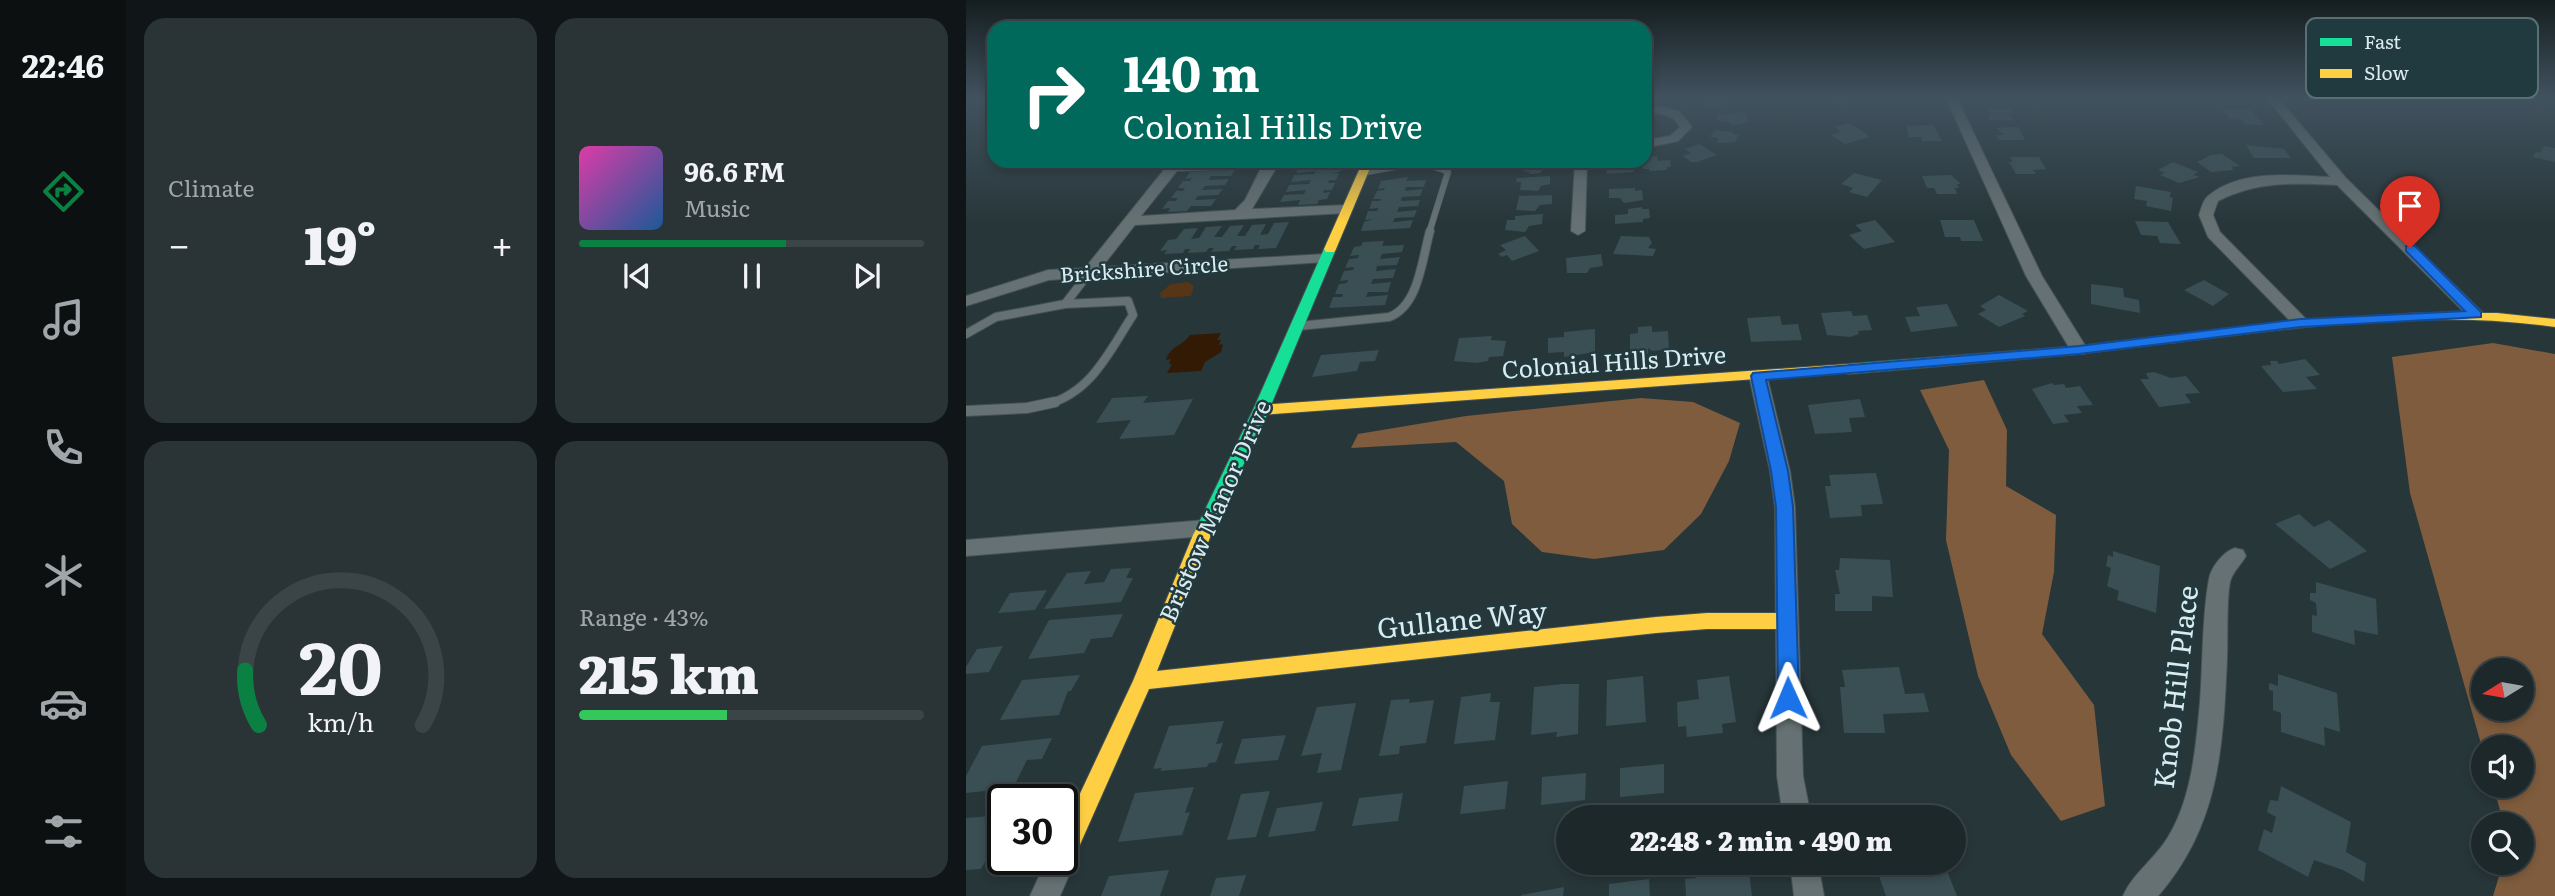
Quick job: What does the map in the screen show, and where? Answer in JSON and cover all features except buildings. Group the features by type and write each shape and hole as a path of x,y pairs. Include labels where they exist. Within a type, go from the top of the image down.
{"street":[{"path":"1652,143 1670,140"},
{"path":"1970,140 2034,276 2079,350"},
{"path":"2307,140 2342,181 2476,315"},
{"path":"1089,273 1173,168"},
{"path":"1238,214 1251,202 1268,168"},
{"name":"Bristow Manor Drive","path":"1078,824 1143,681 1205,528 1261,410 1365,168"},
{"path":"1578,230 1581,168"},
{"path":"2301,323 2213,234 2206,215 2212,199 2244,182 2284,179 2342,181"},
{"path":"1131,221 1346,209"},
{"name":"Brickshire Circle","path":"966,301 1048,275 1325,258"},
{"name":"Colonial Hills Drive","path":"1261,410 1758,376 2079,350 2301,323 2476,315 2527,318 2555,323"},
{"path":"1758,376 1780,471 1785,507 1790,776 1795,805"},
{"path":"966,548 1205,528"},
{"name":"Knob Hill Place","path":"2138,896 2180,845 2200,791 2207,740 2220,577 2235,556"},
{"name":"Gullane Way","path":"1143,681 1669,624 1787,621"},
{"name":"Bristow Manor Drive","path":"1045,896 1055,875"},
{"path":"1806,875 1809,896"}],"lane":[{"path":"1295,326 1389,317 1400,313 1413,294 1442,185 1448,172 1443,168"},
{"path":"1065,304 1089,273"},
{"path":"966,334 996,317 1065,304 1128,301 1133,315 1084,387 1068,398 1038,406 966,411"}],"shaded area":[{"path":"1188,282 1194,286 1191,296 1161,298 1160,293 1171,284"},
{"path":"1221,333 1217,340 1221,340 1219,345 1223,344 1221,352 1205,362 1201,371 1167,373 1172,364 1169,364 1171,359 1166,360 1168,355 1190,335"},
{"path":"2493,343 2555,354 2555,896 2493,896 2499,875 2534,875 2534,812 2501,812 2496,798 2534,798 2534,735 2478,735 2475,721 2534,721 2534,658 2471,658 2471,709 2410,493 2392,357"},
{"path":"1984,380 2007,430 2006,486 2056,515 2054,572 2042,634 2094,705 2105,806 2061,821 2011,755 1978,676 1946,540 1949,450 1920,390"},
{"path":"1641,398 1693,402 1740,423 1729,461 1701,514 1664,550 1594,559 1542,552 1512,524 1504,481 1456,442 1351,448 1358,434 1466,416"}],"traffic: fast":[{"path":"1202,535 1261,410 1330,249"},
{"path":"1848,369 2079,350 2171,339"}],"traffic: slow":[{"path":"1330,249 1365,168"},
{"path":"2171,339 2286,326 2400,318 2497,317 2555,323"},
{"path":"1261,410 1848,369"},
{"path":"1078,824 1143,681 1202,535"},
{"path":"1143,681 1656,625 1707,621 1787,621"}],"route":[{"path":"1788,698 1785,507 1780,471 1758,376 2079,350 2301,323 2476,315 2410,248"}]}
